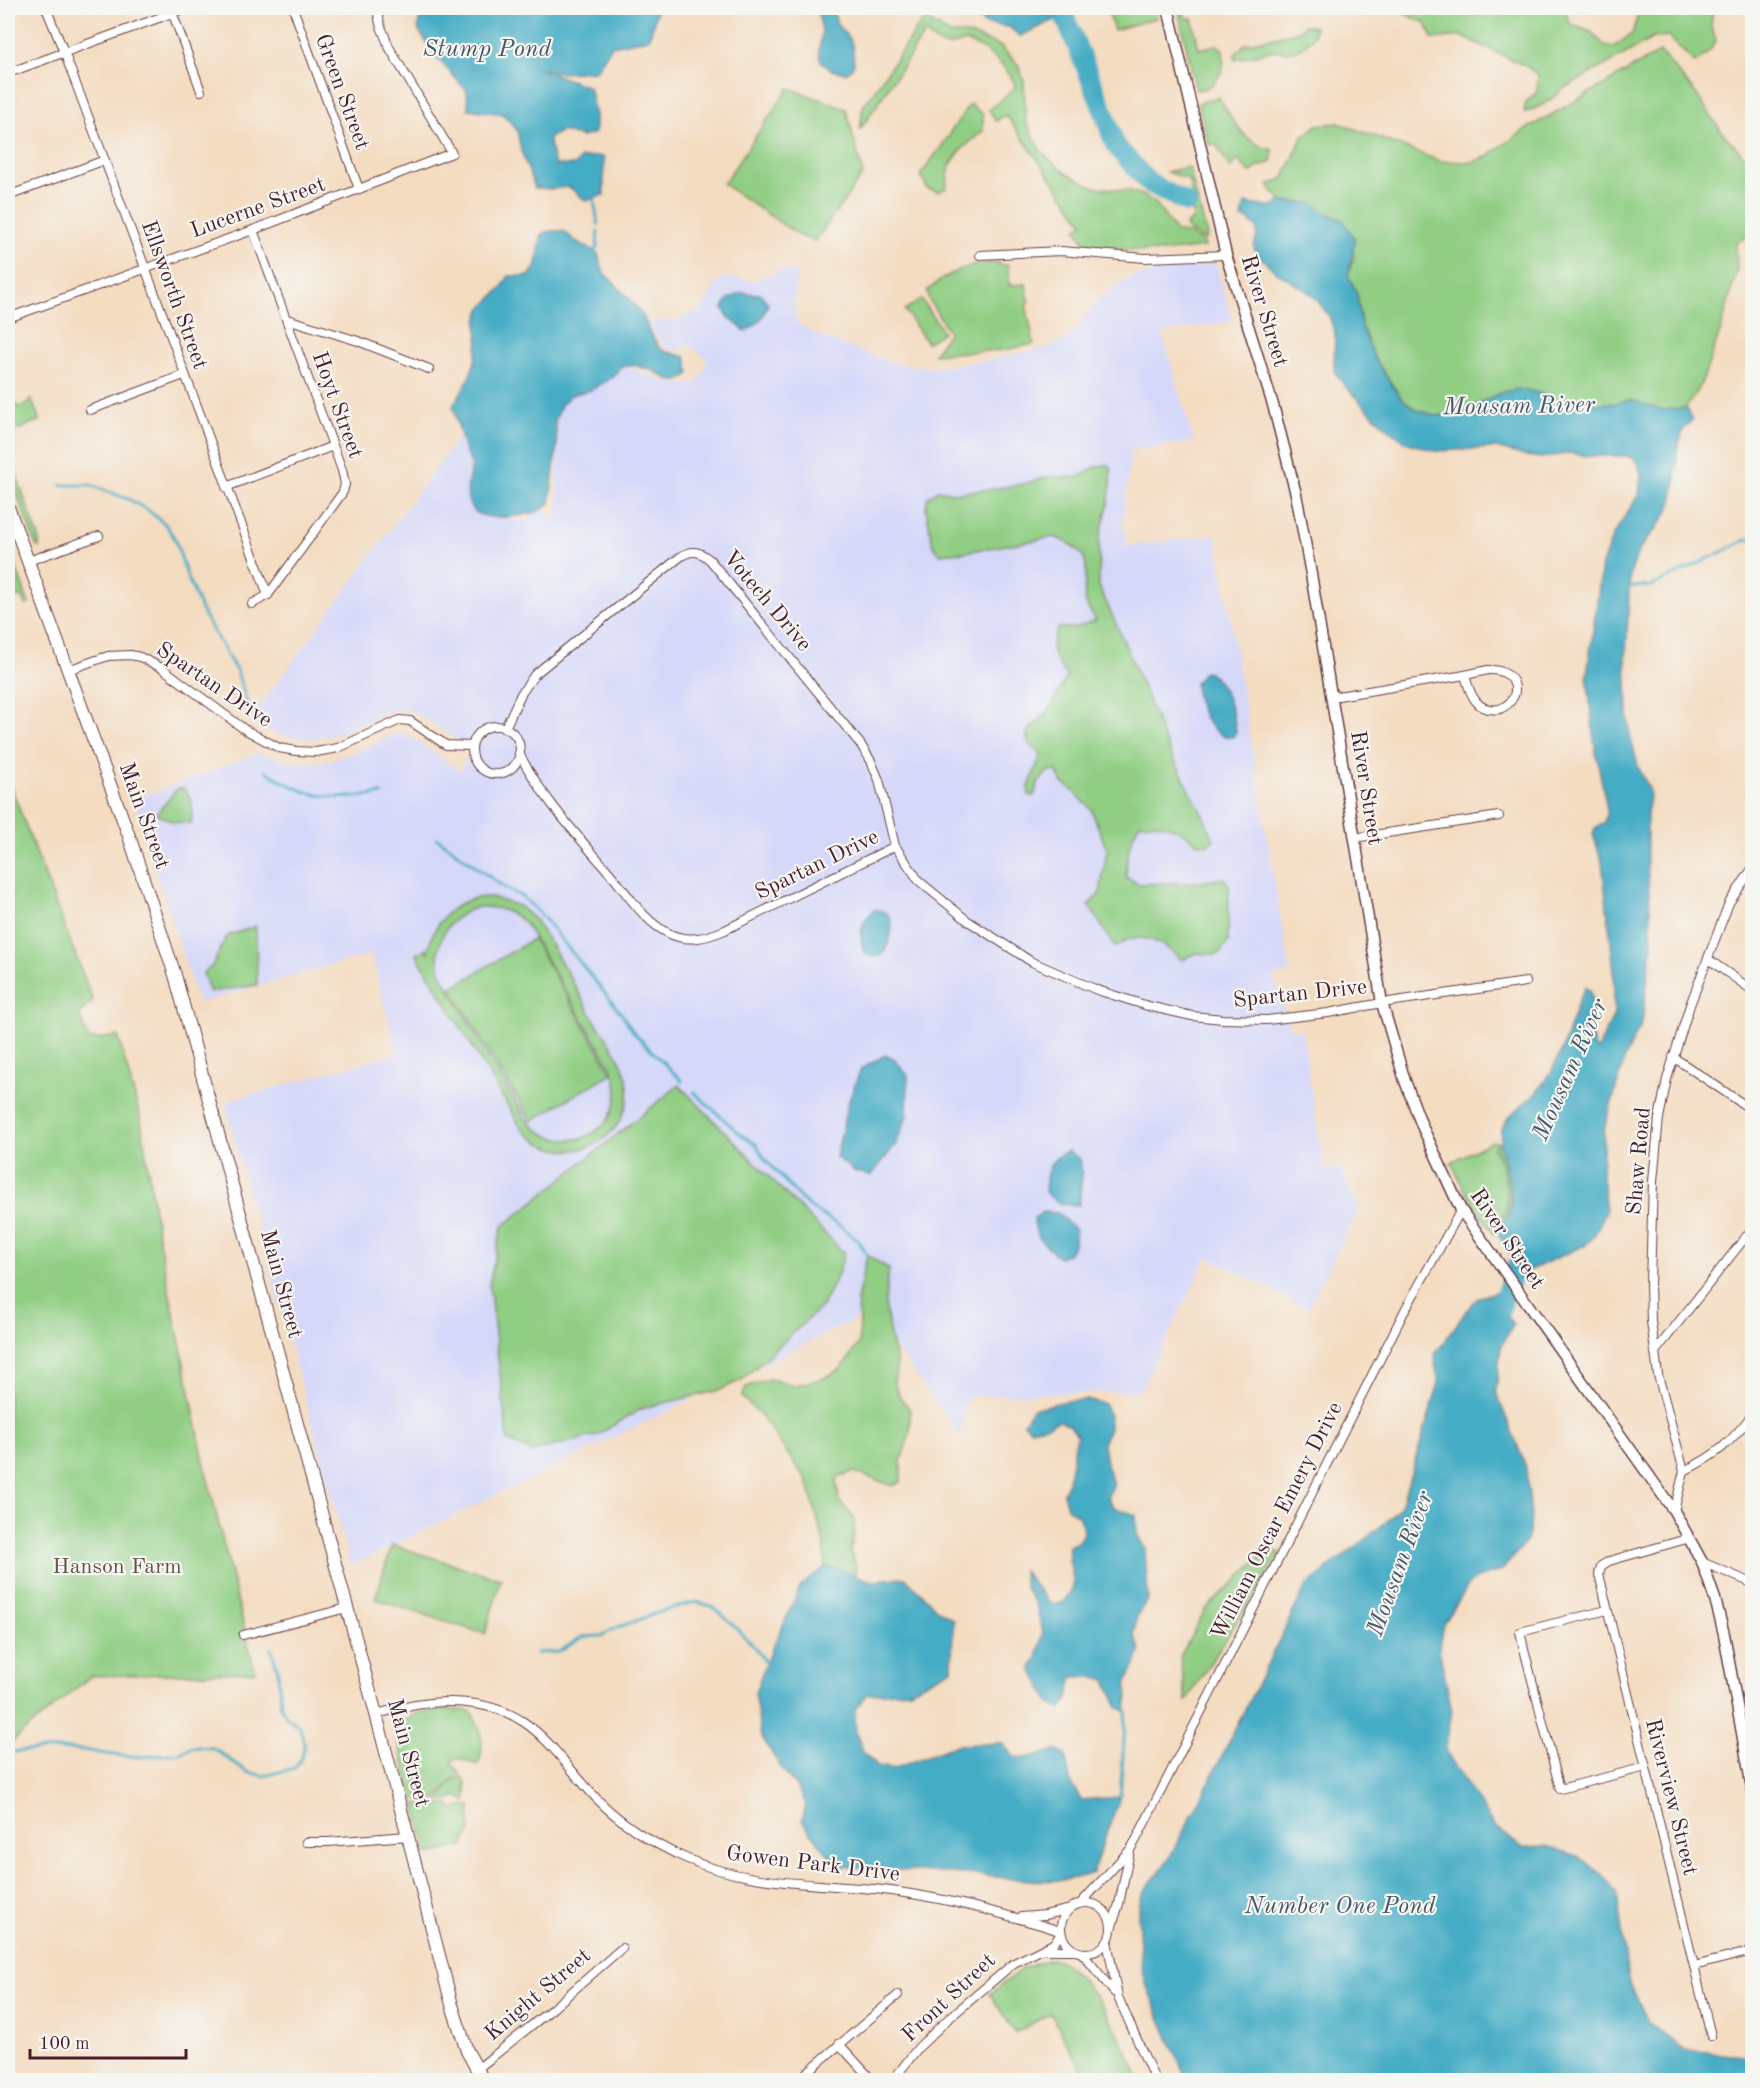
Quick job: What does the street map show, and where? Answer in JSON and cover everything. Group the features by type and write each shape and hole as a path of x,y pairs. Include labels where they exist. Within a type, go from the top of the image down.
{"main road":[{"name":"Main Street","path":"8,507 129,836 175,975 376,1714 452,2005 463,2042 479,2075"}],"street":[{"name":"Ellsworth Street","path":"46,8 268,595"},
{"path":"8,73 171,10 186,8"},
{"name":"Green Street","path":"293,8 359,189"},
{"name":"Lucerne Street","path":"8,318 253,230 452,153 389,47 380,24 377,8"},
{"name":"River Street","path":"1168,8 1226,255 1278,423 1296,494 1382,1003 1406,1081 1422,1126 1461,1210 1674,1511 1702,1562 1724,1634 1752,1788"},
{"path":"171,10 201,91"},
{"path":"8,196 105,160"},
{"name":"Hoyt Street","path":"252,604 268,595 343,492 345,480 253,230"},
{"path":"980,255 1053,251 1145,258 1226,255"},
{"path":"287,319 357,341 429,369"},
{"path":"90,410 184,375"},
{"path":"226,487 333,446"},
{"path":"28,561 99,536"},
{"name":"Votech Drive","path":"505,728 521,694 535,674 680,557 691,552 702,553 861,745 879,780 895,846"},
{"name":"Spartan Drive","path":"68,670 108,656 140,657 162,668 244,729 279,748 316,752 338,748 400,720 410,722 446,745 472,746"},
{"path":"1332,697 1488,670 1503,671 1512,680 1515,694 1506,706 1495,710 1484,709 1469,691 1465,675"},
{"path":"493,726 505,728 511,731 518,741 517,759 509,769 498,773 480,768 473,758 472,746 477,735 482,730 493,726"},
{"name":"Spartan Drive","path":"519,753 545,796 641,911 666,933 678,937 694,939 708,937 725,930 895,846 919,881 968,921 1032,962 1097,990 1148,1006 1192,1016 1267,1020 1328,1014 1382,1003 1526,982"},
{"path":"1354,838 1499,816"},
{"name":"Shaw Road","path":"1684,1471 1658,1375 1655,1352 1650,1284 1655,1151 1661,1107 1673,1057 1687,1014 1730,903 1752,869"},
{"path":"1708,959 1752,990"},
{"path":"1673,1057 1752,1110"},
{"name":"William Oscar Emery Drive","path":"1111,1927 1119,1904 1130,1850 1394,1330 1461,1210"},
{"path":"1655,1352 1752,1229"},
{"path":"1674,1511 1684,1471 1718,1453 1734,1438 1752,1414"},
{"name":"Riverview Street","path":"1689,1538 1609,1561 1601,1566 1599,1574 1711,2036"},
{"path":"1702,1562 1752,1583"},
{"path":"243,1635 347,1608"},
{"path":"1607,1610 1520,1632 1560,1789 1646,1767"},
{"name":"Gowen Park Drive","path":"376,1714 417,1705 452,1702 484,1706 512,1715 545,1738 598,1800 624,1822 666,1849 732,1875 887,1891 981,1908 1061,1933"},
{"path":"306,1842 408,1836"},
{"name":"William Oscar Emery Drive","path":"1081,1903 1130,1850"},
{"path":"1118,1997 1078,1952 1065,1944 1060,1923 1068,1910 1081,1903 1092,1903 1105,1912 1111,1927 1107,1941 1118,1997 1155,2080"},
{"name":"Gowen Park Drive","path":"1015,1917 1038,1916 1068,1910"},
{"name":"Front Street","path":"893,2080 937,2028 1014,1963 1053,1944 1061,1933"},
{"path":"1078,1952 1097,1950 1107,1941"},
{"name":"Knight Street","path":"479,2075 622,1948"},
{"name":"Front Street","path":"1038,1951 1078,1952"},
{"path":"1694,1966 1752,1951"},
{"path":"798,2080 898,1995"},
{"path":"840,2044 872,2080"}],"shaded area":[{"path":"1216,264 1232,321 1162,333 1194,442 1131,450 1123,522 1127,546 1216,535 1290,973 1273,976 1291,1031 1302,1030 1324,1170 1341,1168 1359,1209 1308,1308 1208,1257 1140,1391 968,1396 960,1436 870,1312 351,1566 224,1102 398,1053 371,954 198,1003 146,843 149,841 134,800 259,753 292,762 325,762 354,753 397,733 409,736 460,771 470,749 422,716 405,710 385,712 341,733 313,739 280,735 250,720 461,434 469,461 468,483 493,517 528,522 530,516 543,508 548,511 550,519 555,519 558,510 556,474 558,407 566,398 629,367 662,381 684,384 697,382 706,369 706,359 703,355 691,346 671,351 664,347 649,323 681,321 682,317 700,311 717,283 724,277 753,281 779,271 797,270 794,303 797,322 815,334 883,360 934,368 984,361 1051,347 1066,339 1079,326 1096,302 1127,279 1161,270"}],"green space":[{"path":"1107,8 1155,8 1157,18 1114,30"},
{"path":"1391,8 1564,8 1570,24 1591,32 1604,45 1613,47 1632,34 1640,8 1713,8 1711,26 1716,40 1710,51 1695,63 1668,36 1653,38 1563,89 1545,103 1524,113 1526,102 1537,92 1538,75 1524,65 1461,36 1432,39 1426,23"},
{"path":"1182,11 1186,19 1192,18 1199,49 1217,45 1223,50 1223,65 1218,77 1210,86 1203,89 1196,90 1179,14"},
{"path":"924,18 950,34 968,34 1000,46 1019,66 1024,82 1026,122 1040,150 1052,162 1068,174 1094,187 1131,191 1145,196 1155,203 1176,232 1188,233 1204,243 1204,247 1161,252 1093,247 1083,240 1076,229 1083,223 1006,115 996,121 989,110 1015,88 1013,81 996,59 971,43 945,46 925,33 860,130 863,107"},
{"path":"1303,25 1315,27 1313,38 1299,50 1286,52 1274,50 1235,60 1235,54 1245,44 1296,32 1301,30"},
{"path":"1660,52 1694,91 1722,132 1752,164 1752,233 1736,243 1737,269 1721,329 1702,382 1686,408 1662,410 1631,400 1595,404 1560,401 1536,392 1500,393 1463,412 1436,416 1417,410 1401,398 1374,357 1361,325 1357,294 1348,275 1354,256 1343,220 1323,212 1313,203 1282,202 1268,186 1284,178 1302,138 1317,125 1339,123 1440,161 1472,162 1486,157 1525,130"},
{"path":"789,88 846,109 863,174 815,241 800,236 723,184"},
{"path":"1219,97 1235,123 1247,137 1254,143 1273,150 1271,162 1250,173 1238,160 1230,168 1216,144 1209,145 1198,103"},
{"path":"970,104 983,115 983,131 962,149 950,165 946,188 938,192 926,188 925,181 920,176"},
{"path":"1189,167 1207,236 1205,240 1189,231 1186,225 1193,219 1193,198 1188,179 1167,172"},
{"path":"998,262 998,265 1008,265 1009,285 1026,284 1029,301 1026,305 1034,344 1005,350 934,354 949,332 929,300 927,291 944,278 960,270"},
{"path":"921,299 943,332 927,343 905,310"},
{"path":"31,399 40,420 8,434 8,406 13,403 20,407 29,403"},
{"path":"9,450 39,538 39,547 36,546 8,470"},
{"path":"1108,464 1111,468 1111,484 1099,540 1099,586 1168,748 1214,840 1208,844 1198,844 1172,827 1140,823 1129,849 1126,877 1139,884 1200,882 1224,878 1229,886 1228,942 1218,955 1197,953 1182,960 1160,944 1140,938 1131,939 1116,947 1088,906 1100,893 1107,850 1091,809 1062,783 1056,771 1048,771 1038,783 1034,796 1029,795 1028,787 1042,754 1028,742 1028,732 1048,711 1067,677 1052,649 1054,636 1058,628 1075,628 1096,620 1085,599 1086,569 1080,552 1054,537 940,554 933,546 926,509 927,498 938,490 953,493 1019,485 1052,476 1077,478 1096,467"},
{"path":"8,545 29,604 27,605 24,604 21,596 11,600 8,592 8,582 13,579 8,566"},
{"name":"Hanson Farm","path":"8,779 93,1001 79,1014 89,1040 118,1036 141,1120 157,1231 207,1476 255,1672 91,1676 8,1745"},
{"path":"183,788 192,804 191,823 173,822 156,814 177,789"},
{"path":"491,897 519,906 536,921 623,1067 628,1095 623,1115 611,1132 595,1144 576,1150 559,1150 543,1145 522,1129 416,954 426,949 428,952 435,929 449,912 458,905 479,898","holes":["478,907 503,910 524,922 610,1065 616,1086 615,1105 607,1121 594,1132 578,1139 560,1139 542,1132 525,1118 441,974 438,952 444,932 458,917"]},
{"path":"256,926 257,985 210,992 203,973 212,966 227,936"},
{"path":"533,939 612,1073 531,1121 451,988"},
{"path":"679,1085 844,1253 839,1272 822,1306 743,1379 720,1390 643,1408 597,1435 531,1452 508,1441 489,1284 502,1227"},
{"path":"1492,1141 1500,1143 1512,1205 1494,1234 1464,1189 1451,1162"},
{"path":"1496,1142 1500,1143 1510,1179 1511,1203 1509,1214 1494,1234 1492,1230 1501,1219 1507,1205 1502,1167 1493,1149"},
{"path":"867,1255 889,1269 885,1302 897,1363 894,1383 899,1395 910,1410 910,1433 901,1462 901,1482 893,1486 854,1472 839,1476 836,1482 840,1502 854,1518 854,1535 850,1551 856,1567 854,1576 839,1568 825,1567 824,1543 807,1481 763,1418 742,1397 746,1387 769,1379 795,1385 822,1379 841,1369 859,1343 860,1323 857,1300"},
{"path":"392,1545 501,1579 485,1634 375,1599"},
{"path":"1266,1552 1281,1552 1186,1701 1180,1657 1205,1610"},
{"path":"446,1709 470,1711 477,1723 482,1744 478,1764 454,1759 452,1764 459,1773 435,1799 431,1801 413,1799 394,1725 418,1713"},
{"path":"461,1776 466,1782 466,1801 456,1796 448,1801 438,1800 451,1783"},
{"path":"415,1804 448,1805 454,1810 463,1806 471,1806 470,1830 463,1846 428,1854"},
{"path":"1050,1959 1066,1965 1095,1996 1127,2051 1140,2080 1089,2080 1051,2013 1015,2033 990,1994 1023,1968"}],"water":[{"name":"Stump Pond","path":"421,8 657,8 650,38 612,46 596,71 562,73 535,67 589,87 595,114 595,133 582,137 561,131 548,139 555,165 575,165 581,158 598,156 604,158 604,195 586,201 569,187 535,188 521,151 517,130 503,114 468,109 467,91 440,61 418,30"},
{"path":"826,8 832,8 838,26 850,39 853,48 854,64 846,73 831,70 821,61 819,52 822,30 818,14"},
{"path":"969,8 1081,8 1020,36 1009,27 985,24"},
{"path":"1282,202 1313,203 1324,212 1343,220 1355,240 1348,275 1357,294 1361,325 1374,357 1393,387 1401,398 1417,410 1436,416 1463,412 1500,393 1517,389 1536,392 1560,401 1595,404 1631,400 1662,410 1686,408 1692,420 1683,430 1677,451 1676,481 1672,503 1664,518 1639,550 1630,574 1626,656 1628,710 1630,735 1650,798 1647,812 1647,862 1652,944 1642,1023 1625,1057 1604,1130 1602,1177 1606,1211 1593,1238 1585,1245 1524,1273 1497,1233 1509,1215 1512,1205 1511,1188 1500,1143 1501,1129 1508,1118 1536,1093 1550,1074 1563,1047 1585,987 1590,990 1593,1003 1590,1028 1594,1047 1598,1049 1614,1014 1614,972 1602,862 1593,834 1595,828 1604,823 1607,809 1595,748 1587,675 1602,564 1613,535 1639,494 1641,474 1638,463 1627,456 1587,456 1571,453 1542,458 1496,448 1436,451 1405,442 1374,416 1334,371 1335,333 1329,316 1317,300 1276,272 1255,252 1257,228 1242,218 1245,203 1268,207"},
{"path":"559,231 598,254 604,273 644,317 649,331 661,350 686,357 690,374 679,381 671,381 654,371 634,365 623,367 610,379 591,390 571,395 561,405 555,421 557,443 550,503 543,509 529,514 488,517 472,509 469,502 468,480 472,466 465,451 453,406 469,378 475,361 478,341 477,321 481,309 503,286 509,276 529,276 537,264 541,236 546,232"},
{"path":"741,293 760,294 768,303 760,320 745,331 728,317 723,308 727,300"},
{"path":"1204,671 1217,680 1227,697 1235,724 1236,732 1233,737 1217,732 1205,718 1201,709 1195,683"},
{"path":"874,910 883,911 889,916 892,927 883,952 880,956 873,957 865,954 861,941 861,930 865,920"},
{"path":"885,1055 895,1059 908,1076 907,1116 896,1144 871,1176 854,1171 836,1157 848,1103 861,1069"},
{"path":"1068,1151 1080,1159 1082,1175 1079,1205 1061,1203 1045,1192 1049,1167 1056,1158"},
{"path":"1044,1212 1058,1213 1076,1231 1074,1245 1068,1254 1059,1257 1038,1236 1034,1218"},
{"name":"Number One Pond","path":"1496,1292 1503,1295 1510,1305 1506,1314 1513,1325 1501,1347 1496,1392 1526,1467 1531,1516 1530,1529 1527,1541 1501,1571 1477,1578 1470,1583 1445,1622 1439,1649 1452,1711 1446,1747 1448,1755 1494,1826 1522,1847 1547,1846 1580,1857 1605,1877 1617,1893 1628,1979 1648,2022 1684,2050 1744,2055 1752,2063 1752,2080 1187,2080 1147,1987 1141,1965 1138,1913 1142,1894 1168,1860 1200,1800 1306,1586 1386,1522 1401,1506 1439,1383 1435,1354 1473,1302"},
{"path":"1086,1400 1104,1404 1110,1416 1109,1428 1103,1444 1106,1464 1114,1485 1107,1497 1113,1507 1136,1515 1137,1534 1145,1549 1148,1598 1137,1616 1134,1634 1141,1652 1126,1684 1128,1695 1126,1711 1118,1708 1106,1680 1093,1677 1073,1677 1067,1701 1061,1709 1050,1704 1031,1668 1037,1658 1043,1633 1036,1605 1025,1588 1023,1571 1050,1604 1062,1603 1073,1586 1069,1546 1080,1541 1083,1532 1080,1516 1067,1508 1063,1493 1068,1482 1077,1435 1069,1425 1060,1420 1047,1426 1030,1429 1024,1423 1032,1409 1066,1401"},
{"path":"825,1567 875,1582 883,1579 906,1578 936,1608 953,1620 952,1669 910,1691 868,1694 855,1709 856,1733 864,1753 878,1766 893,1769 957,1745 1002,1743 1014,1757 1026,1758 1056,1750 1065,1755 1070,1780 1081,1800 1120,1797 1093,1873 1046,1881 837,1866 802,1821 806,1804 760,1734 755,1693 766,1662 801,1586"}],"waterway":[{"name":"Mousam River","path":"1059,8 1102,107 1115,145 1149,183 1187,203"},
{"path":"594,200 598,224"},
{"path":"594,251 597,247 598,231"},
{"path":"61,485 90,485 128,499 148,510 166,525 175,539 202,612 237,672 247,702"},
{"path":"1627,587 1652,586 1748,539 1752,540"},
{"path":"266,771 295,788 321,796 349,797 382,794"},
{"path":"437,838 505,888 523,897 544,918 621,1013 635,1034 682,1081"},
{"path":"694,1092 739,1133 757,1145 764,1158 802,1200 842,1227 858,1241 867,1255"},
{"name":"Mousam River","path":"1497,1321 1528,1239"},
{"path":"536,1653 559,1652 582,1637 601,1636 616,1628 671,1608 696,1602 711,1606 724,1616 766,1662"},
{"path":"8,1752 64,1749 141,1757 180,1753 194,1747 213,1748 247,1772 264,1776 295,1768 302,1757 304,1744 300,1727 287,1717 281,1707 278,1671 271,1648"},
{"path":"1120,1797 1126,1711"}]}
